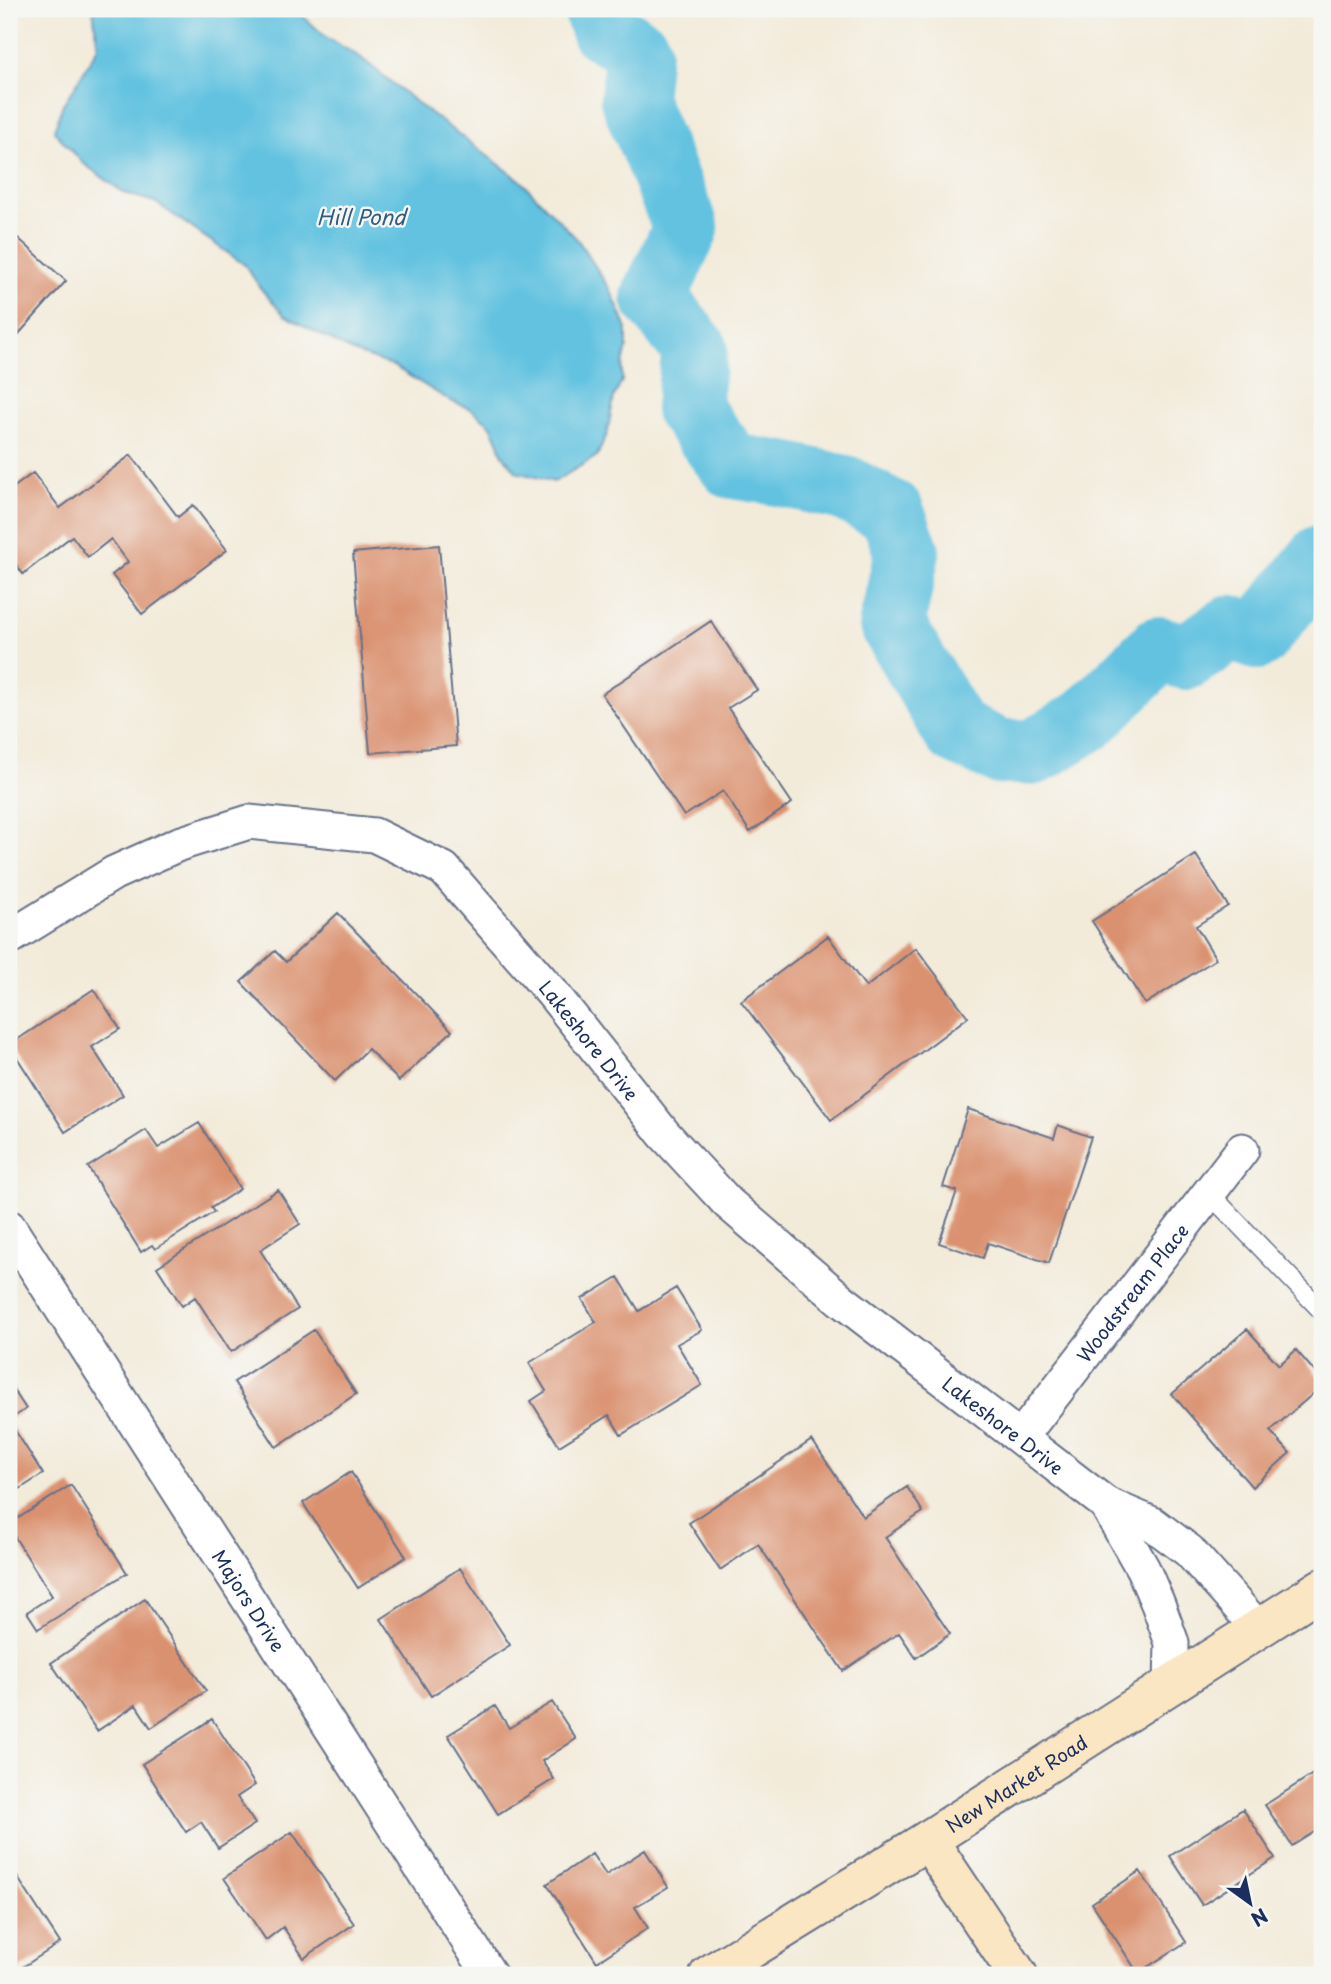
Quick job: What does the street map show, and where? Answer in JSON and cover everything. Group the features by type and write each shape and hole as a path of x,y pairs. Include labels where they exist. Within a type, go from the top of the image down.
{"street":[{"name":"Lakeshore Drive","path":"9,938 114,873 178,844 249,822 374,835 444,869 553,994 664,1134 728,1203 841,1300 1106,1504 1153,1524 1189,1551 1259,1629"},
{"name":"Woodstream Place","path":"1021,1437 1242,1150"},
{"name":"Majors Drive","path":"9,1227 490,1975"},
{"name":"Lakeshore Drive","path":"1106,1504 1143,1569 1158,1604 1172,1643 1171,1685"},
{"name":"New Market Road","path":"709,1975 928,1840 1322,1588"},
{"path":"928,1840 1018,1975"}],"lane":[{"path":"1209,1193 1322,1311"}],"water":[{"name":"Hill Pond","path":"93,9 295,9 326,37 360,57 520,180 578,240 611,291 627,329 622,381 614,397 607,434 597,456 554,482 517,472 502,454 491,425 471,409 449,400 393,366 353,352 284,315 261,289 245,265 155,202 124,193 83,163 54,131 63,104 98,47"}],"building":[{"path":"9,230 66,281 9,345"},
{"path":"131,455 178,517 193,505 227,550 142,614 112,575 128,562 111,539 88,557 72,536 23,574 9,555 9,491 33,473 60,508"},
{"path":"439,545 456,746 370,753 353,553"},
{"path":"711,621 757,690 728,708 792,803 750,832 723,791 684,816 602,694"},
{"path":"1196,855 1228,906 1196,926 1216,959 1145,1004 1092,921"},
{"path":"338,913 452,1031 399,1081 368,1049 335,1081 241,982 275,951 286,962"},
{"path":"828,936 866,987 916,948 968,1017 831,1120 741,1001"},
{"path":"94,989 120,1029 92,1047 123,1095 65,1132 9,1045"},
{"path":"968,1109 1054,1138 1058,1125 1091,1137 1049,1263 988,1243 983,1258 939,1243 957,1191 943,1187"},
{"path":"199,1123 240,1189 211,1208 214,1212 155,1249 152,1245 141,1252 88,1167 146,1130 158,1148"},
{"path":"278,1190 300,1224 260,1250 298,1309 231,1352 195,1297 182,1306 157,1267"},
{"path":"618,1277 639,1311 676,1288 702,1330 677,1344 702,1385 621,1435 609,1415 559,1446 531,1401 546,1391 529,1363 596,1322 582,1299"},
{"path":"1247,1329 1279,1365 1296,1350 1322,1380 1322,1386 1270,1431 1290,1453 1252,1487 1172,1394"},
{"path":"314,1330 356,1394 276,1447 234,1382"},
{"path":"9,1383 26,1409 9,1420"},
{"path":"9,1421 43,1474 9,1496"},
{"path":"812,1440 863,1517 907,1487 923,1512 885,1537 950,1634 916,1658 899,1633 843,1671 758,1544 720,1570 689,1523"},
{"path":"351,1472 406,1557 358,1588 303,1503"},
{"path":"71,1485 127,1573 38,1629 27,1612 52,1596 9,1524"},
{"path":"460,1568 510,1645 431,1696 381,1619"},
{"path":"145,1599 206,1691 151,1728 136,1705 97,1731 51,1663"},
{"path":"552,1702 576,1739 542,1761 554,1779 498,1814 448,1735 495,1706 509,1728"},
{"path":"212,1719 255,1785 237,1797 255,1824 218,1848 201,1822 186,1832 142,1764"},
{"path":"1322,1768 1322,1827 1292,1846 1265,1805"},
{"path":"1243,1809 1275,1858 1202,1905 1170,1856"},
{"path":"292,1832 354,1924 304,1958 283,1927 266,1940 224,1878"},
{"path":"645,1850 668,1887 635,1907 648,1928 597,1962 547,1884 592,1854 606,1875"},
{"path":"1140,1871 1186,1942 1138,1973 1092,1903"},
{"path":"16,1875 60,1943 18,1970 21,1975 9,1975 9,1880"}],"waterway":[{"path":"596,9 603,29 638,50 633,99 686,228 654,297 695,349 688,408 732,466 845,488 892,513 907,552 892,624 955,731 1000,752 1034,752 1087,720 1159,649 1186,657 1231,628 1257,637 1322,557"}]}
